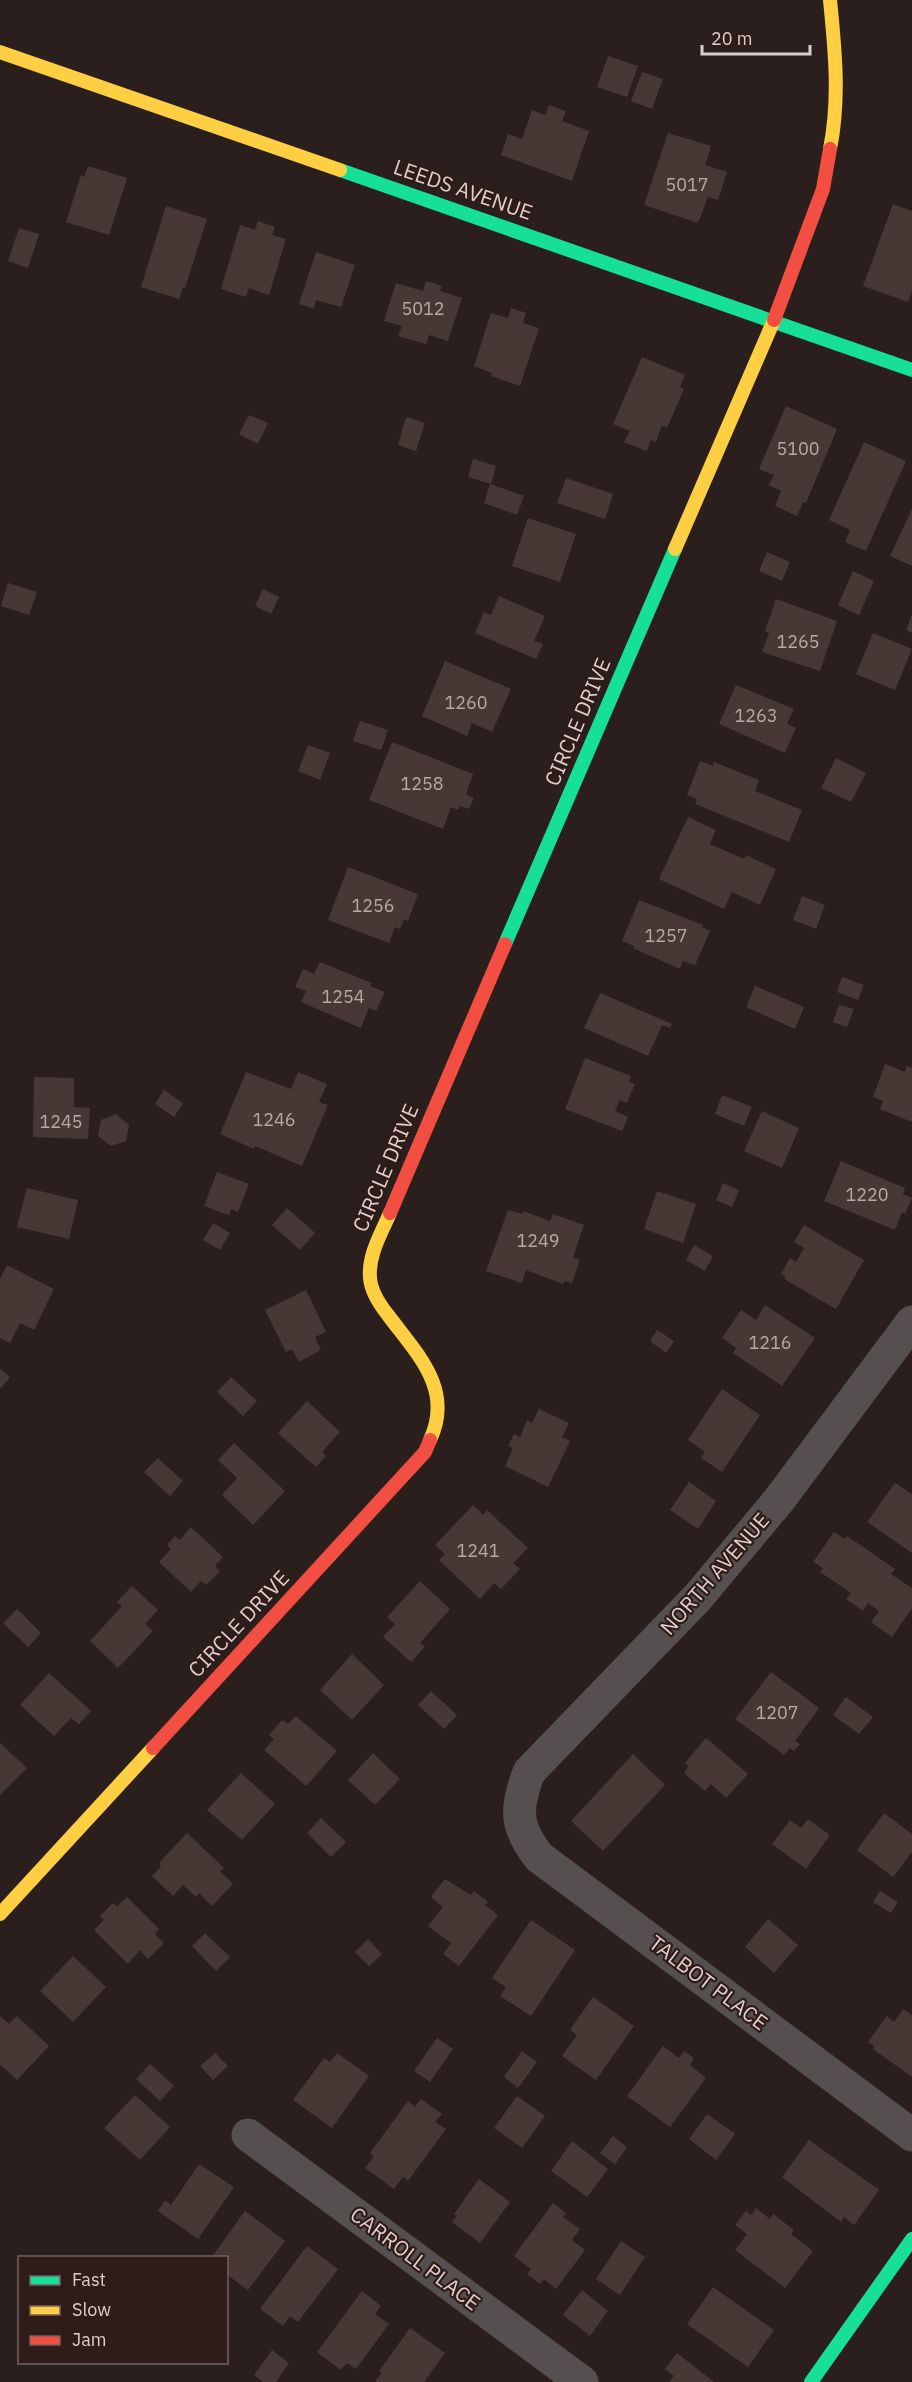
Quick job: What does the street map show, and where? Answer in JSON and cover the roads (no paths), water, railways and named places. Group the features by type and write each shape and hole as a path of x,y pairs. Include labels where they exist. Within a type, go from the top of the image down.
{"main road":[{"name":"CIRCLE DRIVE","path":"0,1914 425,1452 437,1426 439,1402 430,1372 380,1303 370,1280 371,1257 774,320 823,189 835,124 836,61 830,0"},
{"name":"LEEDS AVENUE","path":"0,52 912,370"},
{"path":"812,2382 912,2239"}],"street":[{"name":"NORTH AVENUE","path":"519,1818 520,1796 529,1772 698,1598 779,1500 912,1322"},
{"name":"TALBOT PLACE","path":"519,1818 526,1840 539,1857 912,2135"},
{"name":"CARROLL PLACE","path":"248,2135 582,2382"}]}
